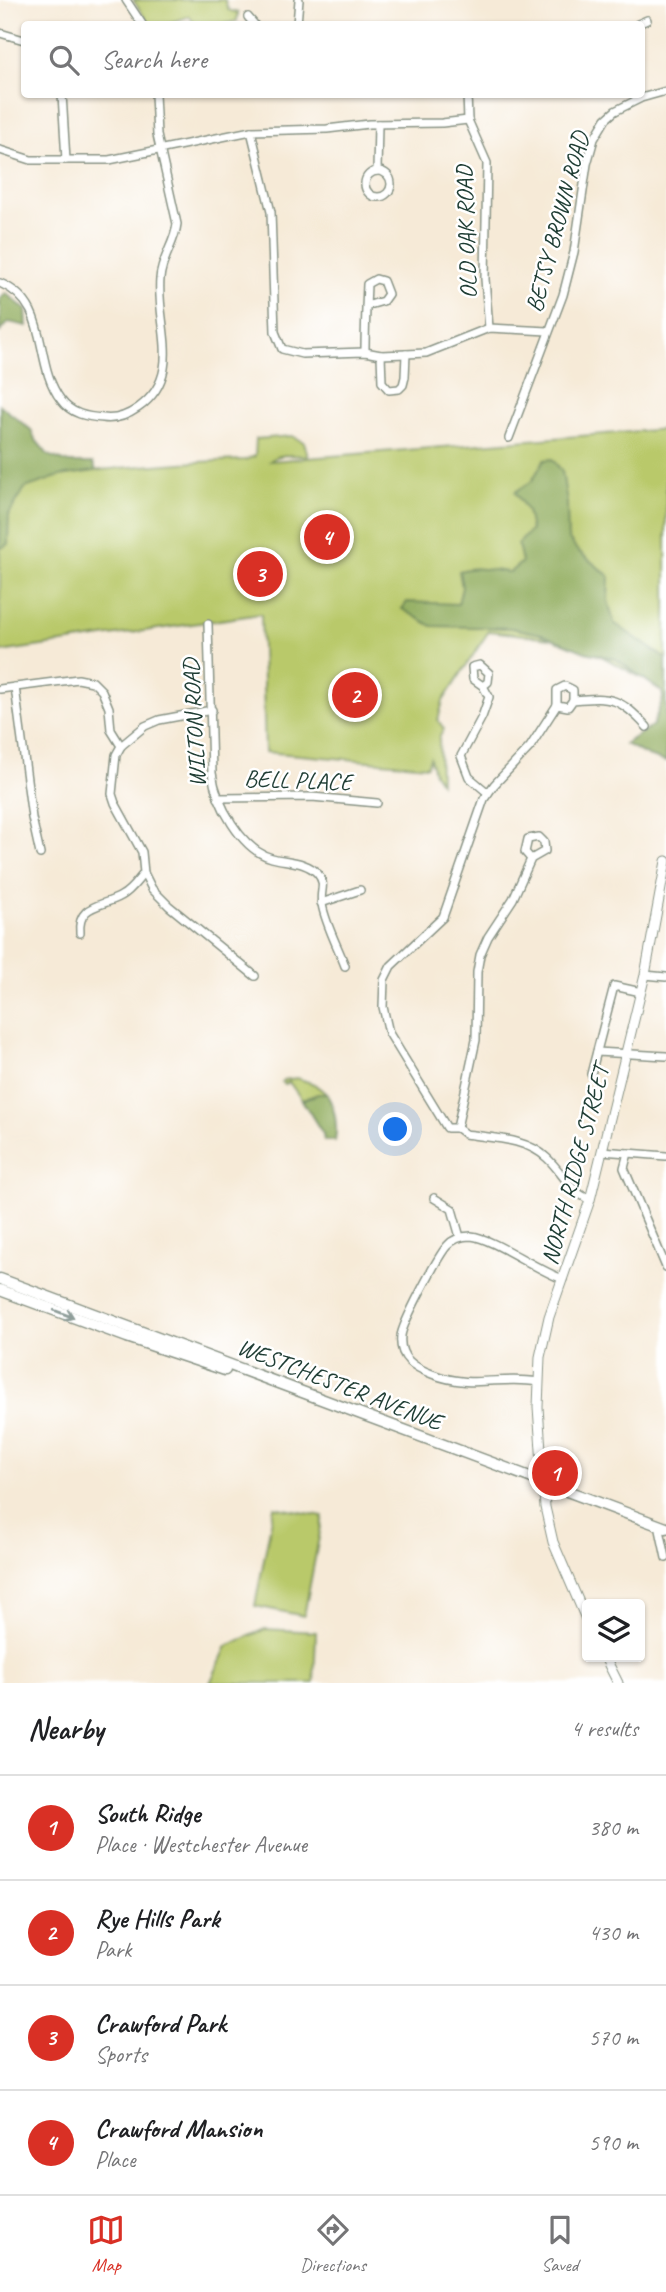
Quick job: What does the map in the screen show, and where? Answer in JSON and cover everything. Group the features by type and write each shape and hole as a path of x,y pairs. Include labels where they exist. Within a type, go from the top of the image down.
{"main road":[{"name":"WESTCHESTER AVENUE","path":"0,1279 663,1530"},
{"name":"WESTCHESTER AVENUE","path":"0,1290 127,1338 543,1485"}],"street":[{"path":"126,0 140,21"},
{"path":"297,21 299,0"},
{"path":"248,18 251,21"},
{"path":"0,33 21,39"},
{"name":"BETSY BROWN ROAD","path":"645,96 666,91"},
{"path":"62,98 66,160"},
{"path":"0,283 27,303 34,316 47,378 69,409 82,415 108,419 132,412 144,403 161,383 165,365 159,283 162,266 176,230 170,188 157,135 155,98"},
{"name":"OLD OAK ROAD","path":"467,98 468,120 487,163 485,279 489,328"},
{"name":"BETSY BROWN ROAD","path":"509,438 563,295 574,252 587,164 594,139 606,119 639,98"},
{"path":"0,150 31,160 109,160 251,131 468,120"},
{"path":"377,171 378,124"},
{"path":"251,131 271,212 275,332 282,349 302,354 426,353 489,328 548,331"},
{"path":"365,352 366,306"},
{"path":"381,355 382,382 389,390 399,389 403,385 406,354"},
{"name":"WILTON ROAD","path":"208,624 212,773 215,793 226,814 255,850 271,858 314,870 324,884 321,903 345,965"},
{"path":"0,688 78,679 93,682 102,691 109,708 111,730 121,746"},
{"path":"483,686 489,697 482,717 461,756 469,777 488,793"},
{"path":"15,687 32,818 40,853"},
{"path":"557,701 568,707 573,701 573,690 569,687 557,690 557,701 530,747 488,793 479,811 443,917 391,966 384,980 383,1007 389,1033 447,1128 527,1144 550,1160 571,1189 590,1200"},
{"path":"573,701 598,698 616,701 630,709 647,727"},
{"path":"212,710 152,723 121,746 116,755 112,794 142,852 144,873 152,889 255,976"},
{"name":"BELL PLACE","path":"218,798 312,797 377,803"},
{"path":"457,1128 476,1040 476,984 480,955 488,937 513,899 531,859"},
{"name":"NORTH RIDGE STREET","path":"582,1610 552,1542 545,1507 538,1382 544,1335 590,1200 645,975 666,861"},
{"path":"80,933 81,917 87,910 121,896 144,873"},
{"path":"321,903 360,890"},
{"path":"645,975 666,977"},
{"path":"591,1074 614,986 641,992"},
{"path":"597,1052 666,1056"},
{"path":"602,1151 666,1156"},
{"path":"628,1153 624,1168 666,1267"},
{"path":"434,1198 452,1209 460,1237"},
{"path":"538,1382 460,1382 423,1370 409,1362 401,1348 401,1338 406,1321 436,1262 447,1246 460,1237 473,1236 488,1242 563,1279"},
{"path":"663,1530 666,1558"},
{"path":"608,1662 618,1683"}],"green space":[{"path":"133,0 225,0 228,10 238,13 237,21 192,21 190,16 175,21 147,21"},
{"path":"6,293 26,310 27,326 9,322 0,332 0,299"},
{"path":"0,405 31,430 48,455 69,463 93,463 96,471 60,476 25,488 9,514 8,544 0,549"},
{"path":"666,429 666,691 603,657 558,639 489,631 443,701 438,720 444,729 439,738 440,782 430,758 427,766 265,752 261,614 0,652 0,483 122,468 245,460 255,456 256,439 292,436 304,442 308,456 283,455 270,461"},
{"path":"552,459 562,471 567,503 568,538 577,550 609,576 608,600 614,623 666,659 666,762 625,744 653,725 663,698 662,692 616,659 585,652 542,634 511,628 432,626 402,609 407,602 458,604 462,587 459,571 478,568 510,572 522,562 518,544 531,530 527,511 515,492 532,481 544,460"},
{"path":"297,1078 314,1084 327,1094 318,1094 302,1100 289,1082 285,1085 282,1082"},
{"path":"318,1094 327,1094 332,1105 336,1123 335,1141 324,1141 323,1134 302,1100"},
{"path":"274,1507 323,1516 304,1616 255,1606"},
{"path":"265,1629 316,1632 314,1683 210,1683 227,1646"}],"place":[{"name":"Crawford Mansion","path":"327,537"},
{"name":"Crawford Park","path":"260,574"},
{"name":"Rye Hills Park","path":"355,695"},
{"name":"South Ridge","path":"555,1473"}]}
